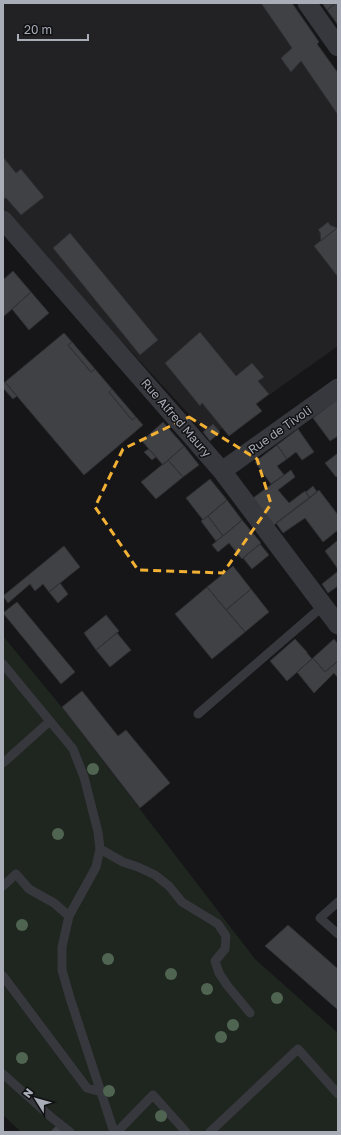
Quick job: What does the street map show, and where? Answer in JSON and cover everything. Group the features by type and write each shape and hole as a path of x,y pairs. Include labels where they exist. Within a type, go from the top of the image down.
{"street":[{"path":"307,3 338,47"},
{"name":"Rue Alfred Maury","path":"5,227 222,471 338,626"},
{"name":"Rue de Tivoli","path":"222,471 338,388"}],"lane":[{"path":"198,714 323,606"},
{"path":"3,664 6,675 50,721 73,750 84,777 98,832 100,849 96,867 69,916 62,947 62,970 114,1132"},
{"path":"3,763 50,721"},
{"path":"100,849 122,862 138,867 155,875 169,886 182,902 218,924 226,936 225,949 215,961 219,973 250,1013"},
{"path":"3,886 16,874 29,889 54,903 69,916"},
{"path":"338,902 320,918 338,934"},
{"path":"3,976 87,1088 101,1092"},
{"path":"210,1132 298,1050 338,1094"},
{"path":"3,1074 70,1132"},
{"path":"117,1132 153,1095 186,1132"}],"highlighted area":[{"path":"189,417 257,459 271,504 223,573 138,570 95,507 123,449"}],"shaded area":[{"path":"3,3 277,3 338,88 338,346 210,437 3,213"},
{"path":"3,636 60,705 255,959 338,1033 338,1132 21,1132 3,1115"}],"building":[{"path":"261,3 292,3 319,42 317,44 338,73 338,115 301,61 291,72 285,64 281,58 292,48"},
{"path":"322,3 336,3 327,10"},
{"path":"338,3 338,25 327,10"},
{"path":"3,157 16,173 21,169 44,197 21,215 6,198 3,199"},
{"path":"328,222 330,225 337,228 321,241 320,232 318,230"},
{"path":"338,227 338,277 314,246"},
{"path":"70,233 158,340 140,355 53,248"},
{"path":"13,271 31,292 3,317 3,280"},
{"path":"31,292 49,313 29,330 12,309"},
{"path":"200,332 236,376 252,363 264,377 258,381 269,394 256,404 262,411 229,436 202,403 200,406 165,363"},
{"path":"64,333 72,342 68,345 91,372 95,369 112,389 109,392 132,420 136,417 143,425 84,475 5,382"},
{"path":"72,342 95,369 91,372 68,345"},
{"path":"5,382 17,396 13,399 3,388 3,383"},
{"path":"112,389 136,417 132,420 109,392"},
{"path":"338,399 338,436 330,441 313,418"},
{"path":"163,422 184,446 163,465 142,441"},
{"path":"213,424 220,432 210,441 203,432"},
{"path":"298,429 314,452 302,460 296,452 287,459 277,445"},
{"path":"277,445 287,459 277,466 284,475 271,484 255,462"},
{"path":"184,446 199,465 183,477 168,460"},
{"path":"149,449 156,457 152,460 144,452"},
{"path":"338,453 338,476 336,477 325,463"},
{"path":"168,460 183,477 156,499 141,482"},
{"path":"291,470 295,477 278,490 289,503 305,491 310,498 274,525 253,498"},
{"path":"210,479 227,500 203,520 186,498"},
{"path":"313,486 317,492 310,498 306,492"},
{"path":"319,490 338,515 338,530 323,542 305,518 283,533 276,523"},
{"path":"227,500 242,520 223,536 208,516"},
{"path":"208,516 223,536 216,541 201,521"},
{"path":"242,520 261,543 242,559 229,543 218,552 212,545"},
{"path":"338,540 338,569 325,551"},
{"path":"260,544 269,555 252,569 243,558"},
{"path":"64,546 80,567 49,592 43,584 35,591 30,584 8,603 3,596"},
{"path":"233,566 251,589 226,610 207,587"},
{"path":"337,572 338,586 328,593 322,584"},
{"path":"60,583 68,594 58,603 49,592"},
{"path":"207,587 245,632 212,659 175,614"},
{"path":"251,589 269,612 245,632 226,610"},
{"path":"17,602 75,672 61,684 3,613"},
{"path":"106,615 119,631 96,650 84,633"},
{"path":"117,633 131,650 110,667 96,650"},
{"path":"295,639 312,659 287,681 270,661"},
{"path":"334,639 338,644 338,661 325,672 313,658"},
{"path":"313,658 325,672 338,661 338,678 334,673 314,693 297,672"},
{"path":"82,691 118,736 126,730 170,783 140,808 62,707"},
{"path":"288,925 338,969 338,1010 265,946"},
{"path":"58,1124 66,1132 50,1132"}]}
